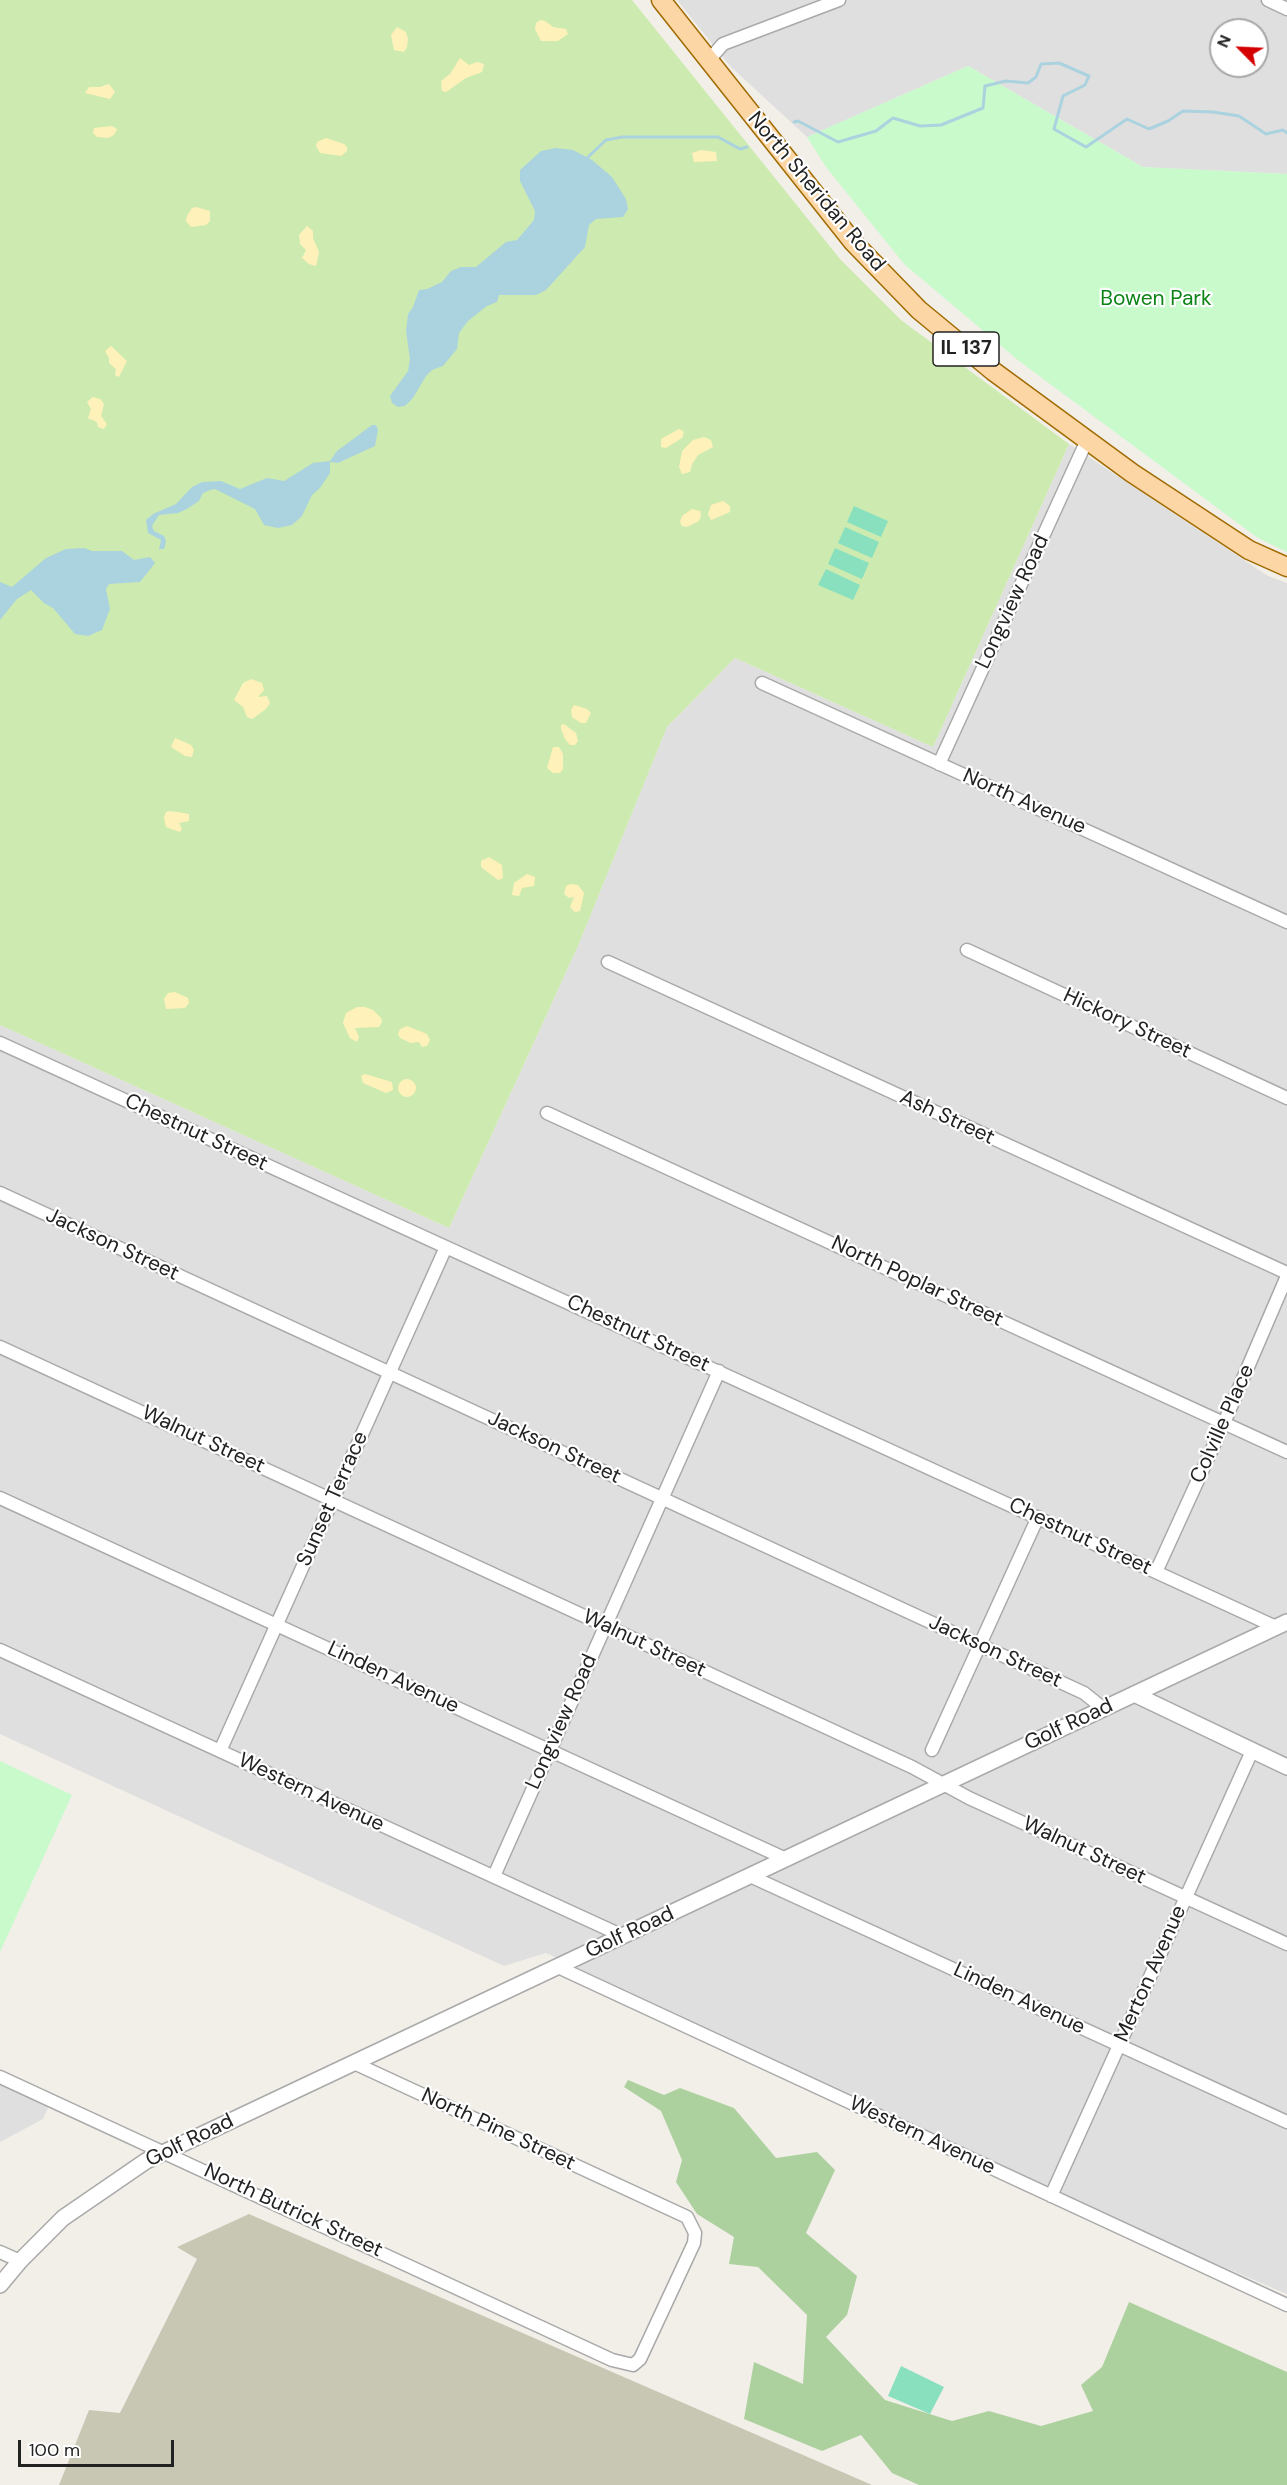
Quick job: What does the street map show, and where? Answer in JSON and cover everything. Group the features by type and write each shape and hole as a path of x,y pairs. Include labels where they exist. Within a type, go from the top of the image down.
{"main road":[{"name":"North Sheridan Road","path":"661,0 853,242 919,310 993,371 1132,473 1249,550 1287,567"}],"street":[{"path":"709,60 723,44 839,0"},
{"path":"1268,0 1287,9"},
{"name":"Longview Road","path":"939,764 1087,440"},
{"name":"North Avenue","path":"762,683 1287,922"},
{"name":"Hickory Street","path":"967,950 1287,1098"},
{"name":"Ash Street","path":"608,962 1287,1275"},
{"name":"Chestnut Street","path":"0,1043 1156,1572 1281,1624"},
{"name":"North Poplar Street","path":"547,1113 1287,1452"},
{"name":"Jackson Street","path":"0,1193 1084,1693 1104,1709"},
{"name":"Sunset Terrace","path":"220,1751 446,1247"},
{"name":"Colville Place","path":"1156,1572 1224,1423 1287,1275"},
{"name":"Walnut Street","path":"0,1347 902,1762 1185,1898 1287,1944"},
{"name":"Longview Road","path":"494,1876 719,1371"},
{"name":"Linden Avenue","path":"0,1498 786,1859"},
{"path":"933,1750 1038,1517"},
{"name":"Golf Road","path":"0,2285 20,2261 63,2218 146,2161 1281,1624"},
{"name":"Western Avenue","path":"0,1650 623,1936"},
{"path":"1134,1694 1287,1767"},
{"name":"Merton Avenue","path":"1051,2196 1252,1751"},
{"name":"Linden Avenue","path":"750,1876 1287,2122"},
{"name":"Western Avenue","path":"558,1966 1287,2305"},
{"name":"North Pine Street","path":"354,2063 687,2217 695,2233 694,2243 640,2359 633,2365 626,2365 552,2332"},
{"name":"North Butrick Street","path":"0,2077 552,2332"},
{"path":"0,2252 20,2261"}],"shaded area":[{"path":"677,0 1287,0 1287,174 1143,167 968,66 807,137 730,66"},
{"path":"1069,444 1268,576 1287,583 1287,2294 1203,2258 546,1953 504,1966 0,1734 0,1025 449,1228 578,946 667,727 735,658 933,747"},
{"path":"0,2070 54,2094 43,2119 0,2142"},
{"path":"249,2214 872,2485 59,2485 89,2410 120,2413 197,2259 177,2247"}],"green space":[{"path":"0,0 632,0 840,259 901,320 1069,444 933,747 735,658 667,727 578,946 449,1228 0,1025"},
{"name":"Bowen Park","path":"968,66 1143,167 1287,174 1287,552 1258,538 1019,361 904,264 826,167 807,137"},
{"path":"854,506 888,521 881,537 847,522"},
{"path":"845,527 879,542 872,558 838,543"},
{"path":"835,548 869,563 862,579 828,564"},
{"path":"826,569 860,585 853,600 818,585"},
{"path":"0,1761 72,1795 0,1952"},
{"path":"628,2080 664,2095 680,2088 734,2108 776,2158 817,2152 835,2170 806,2233 857,2276 847,2315 826,2337 885,2400 952,2421 989,2411 1041,2426 1093,2411 1081,2385 1102,2367 1129,2302 1287,2372 1287,2485 919,2485 892,2473 861,2435 822,2451 744,2419 754,2362 803,2384 807,2315 758,2267 729,2264 734,2237 697,2214 676,2182 682,2160 661,2111 624,2087"},
{"path":"901,2366 944,2387 930,2414 888,2396"}],"sand":[{"path":"540,20 553,27 566,29 568,34 558,41 541,41 535,29 536,23"},
{"path":"397,27 406,32 408,39 404,52 394,50 391,35"},
{"path":"460,58 469,65 477,62 484,64 482,72 466,78 446,92 442,91 441,81 450,74"},
{"path":"109,84 115,92 110,99 85,93 89,87"},
{"path":"112,126 117,129 114,135 108,138 97,137 93,133 94,128"},
{"path":"326,138 344,144 347,151 341,156 320,153 316,146 317,142"},
{"path":"701,150 716,152 717,161 694,162 692,153"},
{"path":"192,208 210,211 210,221 206,225 191,227 186,221 187,216"},
{"path":"307,226 313,231 313,238 319,252 316,266 302,258 306,250 300,244 299,235"},
{"path":"111,346 127,361 119,377 115,375 116,369 109,363 105,351"},
{"path":"93,397 100,399 104,404 101,416 107,424 104,429 98,427 97,422 88,418 91,409 87,402"},
{"path":"679,429 684,432 682,438 666,448 661,447 661,439"},
{"path":"704,437 711,440 713,447 698,455 690,472 682,474 679,467 682,451 693,440"},
{"path":"723,501 730,506 730,512 711,520 708,514 711,505"},
{"path":"692,509 700,511 699,521 687,527 682,526 680,522 682,516"},
{"path":"251,679 262,683 264,690 258,697 267,696 270,703 266,709 252,719 247,717 243,707 234,700 243,683"},
{"path":"574,705 587,709 591,713 586,723 581,723 572,717 571,710"},
{"path":"564,724 576,733 578,741 575,745 570,745 565,739 561,729 561,725"},
{"path":"175,738 191,745 194,750 192,757 185,756 171,747"},
{"path":"553,747 559,747 563,754 563,769 560,773 553,773 547,768"},
{"path":"166,812 189,814 189,821 179,823 182,829 180,832 166,827 164,817"},
{"path":"489,857 502,865 503,878 498,880 481,867 481,861"},
{"path":"527,874 535,877 534,886 522,888 519,896 512,895 514,883"},
{"path":"578,885 584,893 580,911 575,912 570,907 574,897 569,898 564,894 566,886"},
{"path":"175,992 188,998 189,1003 185,1008 166,1009 164,999 168,993"},
{"path":"357,1007 373,1010 382,1022 379,1027 355,1028 359,1037 357,1042 350,1038 343,1023 346,1013"},
{"path":"407,1026 427,1034 430,1040 427,1046 422,1047 419,1042 411,1043 400,1038 398,1034 400,1029"},
{"path":"365,1074 392,1082 393,1090 386,1093 363,1083 361,1076"},
{"path":"407,1079 413,1082 416,1088 413,1094 407,1097 401,1094 398,1088 401,1082"}],"water":[{"path":"556,148 573,150 592,160 612,177 626,199 628,209 623,217 596,219 589,225 585,247 546,290 536,295 499,295 497,302 487,306 468,321 459,333 457,349 443,366 432,370 426,376 413,398 405,406 398,407 392,403 390,396 408,371 410,359 406,331 408,314 419,290 442,282 451,271 461,267 476,267 506,242 517,240 534,220 535,211 520,181 520,170 541,151"},
{"path":"372,425 376,425 378,430 375,446 338,463 330,462 330,473 312,495 302,516 292,525 278,528 264,525 255,509 215,489 203,493 199,501 187,509 178,513 159,515 152,526 154,531 164,536 166,541 164,549 159,549 161,540 148,533 146,520 153,514 176,504 192,487 202,482 221,481 240,489 267,478 284,481 313,463 330,461 337,451"},
{"path":"84,548 92,551 122,551 134,560 150,557 155,563 140,582 109,584 106,589 110,609 102,630 88,636 75,634 53,608 44,603 31,590 17,599 0,620 0,582 12,587 46,558 66,549"}],"waterway":[{"path":"794,122 798,121 838,142 876,131 893,118 920,126 941,125 983,108 985,86 1006,81 1028,83 1036,77 1041,64 1059,63 1089,76 1085,85 1063,96 1054,129 1086,147 1127,119 1149,129 1168,121 1183,111 1239,116 1266,134 1283,130 1287,133"},
{"path":"587,158 606,140 622,137 718,137 740,149 747,147"}]}
